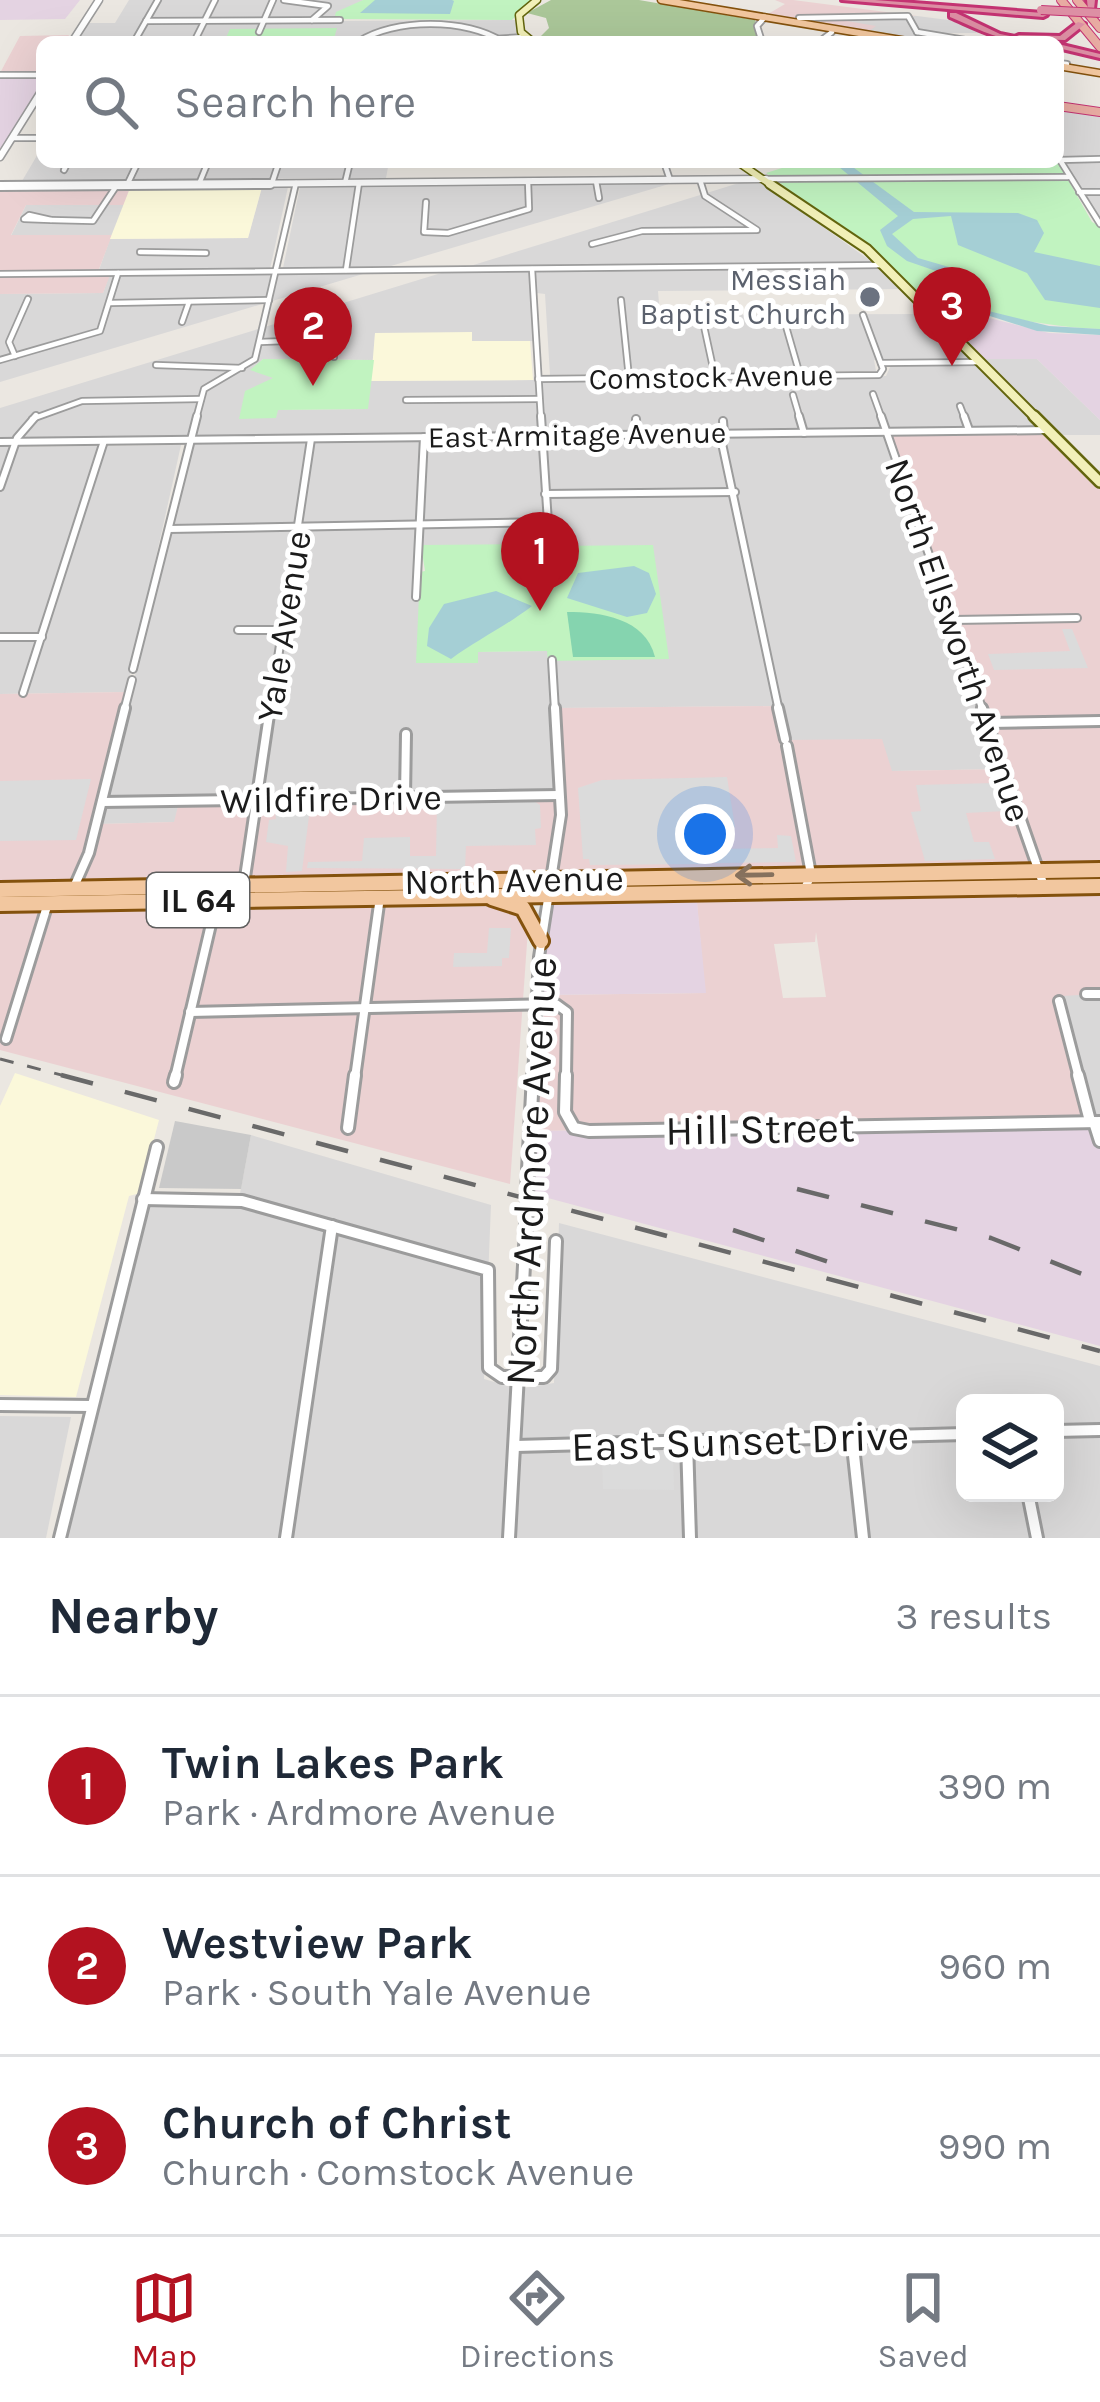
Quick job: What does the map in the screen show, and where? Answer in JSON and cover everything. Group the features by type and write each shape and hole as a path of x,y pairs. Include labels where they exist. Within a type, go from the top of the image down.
{"highway":[{"path":"848,0 1038,12"},
{"path":"848,0 949,14 998,36"},
{"path":"888,0 1100,19"},
{"path":"971,0 1038,12"},
{"path":"1075,2 1100,19"},
{"path":"1075,2 1100,19"},
{"path":"1075,2 1082,24 1100,42"},
{"path":"1075,2 1100,42"},
{"path":"1015,36 994,26 1002,18 1038,12"},
{"path":"1064,36 1082,24"},
{"path":"1064,47 1100,56"},
{"path":"1064,106 1100,109"}],"main road":[{"path":"525,36 520,16 541,0"},
{"path":"644,0 689,6"},
{"path":"661,0 857,36"},
{"path":"763,19 869,36"},
{"path":"1064,66 1100,74"},
{"path":"748,168 884,265 1100,482"},
{"name":"North Avenue","path":"0,904 479,895 550,886 811,874 1100,870"},
{"name":"North Avenue","path":"0,890 244,884 805,890 1044,886"},
{"name":"IL 64","path":"1044,886 1100,886"},
{"path":"479,895 524,908 541,941"}],"street":[{"path":"76,36 99,0"},
{"path":"137,36 158,0"},
{"path":"197,36 215,0"},
{"path":"259,32 273,0"},
{"path":"284,0 328,6 312,20"},
{"path":"799,18 908,16 918,33"},
{"path":"760,36 757,26 763,19"},
{"path":"146,21 340,20"},
{"path":"362,28 370,32 478,28 494,36"},
{"path":"365,36 370,32"},
{"path":"827,36 832,32"},
{"path":"918,33 938,36"},
{"path":"914,36 959,33"},
{"path":"0,75 36,75"},
{"path":"0,157 36,102"},
{"path":"12,138 36,138"},
{"path":"1064,158 1100,160"},
{"path":"50,220 93,221 133,168"},
{"path":"199,184 206,168"},
{"path":"272,183 277,168"},
{"path":"345,183 349,168"},
{"path":"666,168 670,180"},
{"path":"1064,168 1099,224"},
{"path":"0,186 1068,177"},
{"path":"592,244 642,231 757,230 705,196 700,180"},
{"path":"425,202 425,234 443,234 530,209 528,181"},
{"path":"596,181 599,198"},
{"path":"346,271 359,182"},
{"path":"133,669 201,399 208,383 255,359 296,183"},
{"path":"1078,192 1100,192"},
{"path":"488,213 500,219"},
{"path":"673,219 674,231"},
{"path":"140,252 206,253"},
{"path":"162,272 168,255"},
{"path":"0,274 884,265"},
{"path":"532,269 549,538"},
{"path":"0,360 100,331 118,273"},
{"path":"15,356 9,342 28,299"},
{"path":"110,302 269,300"},
{"path":"621,300 629,378"},
{"path":"182,322 189,302"},
{"path":"863,315 881,363"},
{"path":"702,316 715,377"},
{"path":"783,316 800,375"},
{"path":"260,342 336,326 334,357"},
{"name":"Comstock Avenue","path":"538,379 884,373 881,363 982,362"},
{"path":"156,365 242,368"},
{"name":"North Ellsworth Avenue","path":"873,394 1044,886"},
{"path":"793,395 803,433"},
{"path":"0,487 31,420 65,405 201,399"},
{"path":"406,400 539,399"},
{"path":"960,406 970,431"},
{"path":"636,418 637,434"},
{"path":"723,421 811,874 805,890"},
{"name":"East Armitage Avenue","path":"0,442 1051,430"},
{"path":"416,598 424,436"},
{"name":"Yale Avenue","path":"244,884 311,439"},
{"path":"23,693 104,441"},
{"path":"545,494 734,492"},
{"path":"169,529 548,522"},
{"path":"953,620 1077,618"},
{"path":"238,630 282,630"},
{"path":"0,638 42,637"},
{"name":"North Ardmore Avenue","path":"509,1538 536,1004 559,795 552,660"},
{"path":"74,889 103,802 132,680"},
{"path":"989,723 1100,721"},
{"path":"405,796 406,734"},
{"name":"Wildfire Drive","path":"103,802 559,795"},
{"path":"348,1127 380,896"},
{"path":"174,1082 217,899"},
{"path":"6,1039 48,902"},
{"path":"1086,994 1100,994"},
{"path":"1059,1001 1100,1141"},
{"path":"190,1012 536,1004"},
{"name":"Hill Street","path":"536,1004 556,1004 567,1012 565,1112 574,1128 1095,1122"},
{"path":"60,1538 157,1147"},
{"path":"143,1199 242,1201 488,1270 489,1368 497,1376 544,1377 551,1369 556,1240"},
{"path":"286,1538 332,1226"},
{"path":"0,1405 92,1406"},
{"path":"1064,1431 1100,1430"},
{"name":"East Sunset Drive","path":"516,1446 956,1434"},
{"path":"852,1437 863,1538"},
{"path":"687,1442 690,1538"},
{"path":"1030,1502 1037,1538"}],"shaded area":[{"path":"0,0 80,0 65,19 0,20"},
{"path":"129,0 363,0 346,12 343,21 516,20 523,36 334,36 336,29 231,29 227,36 78,36 88,23 115,23"},
{"path":"775,0 917,16 824,17 876,26 865,34 763,17 785,4"},
{"path":"917,16 964,22 980,33 891,36 814,17"},
{"path":"69,35 36,36 36,72 0,73 20,36"},
{"path":"36,75 36,96 0,149 0,76"},
{"path":"1064,109 1100,113 1100,224 1064,163"},
{"path":"36,157 36,168 388,168 386,178 22,181"},
{"path":"739,183 763,184 872,262 467,267"},
{"path":"669,184 384,268 283,268 300,187"},
{"path":"262,187 288,187 270,269 99,270 110,239 248,238"},
{"path":"262,187 248,238 110,239 130,188"},
{"path":"130,188 125,205 26,205 11,235 112,235 99,269 112,270 103,293 0,294 0,189"},
{"path":"26,205 125,205 112,235 11,236"},
{"path":"883,265 907,289 658,291 660,315 925,314 971,359 874,360 876,371 550,375 545,294 537,293 534,269"},
{"path":"530,269 534,341 471,341 471,333 375,333 374,360 263,359 252,369 274,378 278,410 367,409 371,381 536,380 547,524 528,544 425,548 420,572 478,662 477,652 548,651 556,793 179,802 175,822 99,824 192,441 0,440 0,408 451,270"},
{"path":"363,274 0,382 0,294 103,293 109,276"},
{"path":"932,312 965,312 1049,333 1100,335 1100,420 1037,359 981,359"},
{"path":"472,332 472,341 530,341 533,380 371,381 375,333"},
{"path":"981,359 1037,359 1100,420 1100,435 1058,435"},
{"path":"891,365 978,365 1047,429 886,431 1003,769 891,771 783,740 775,706 556,708 540,380 886,376"},
{"path":"890,434 1048,434 1100,486 1100,869 1041,868"},
{"path":"181,445 126,692 0,694 0,447"},
{"path":"1062,629 1072,629 1088,668 994,670 988,654 1070,651"},
{"path":"126,692 86,853 71,885 0,886 0,694"},
{"path":"776,706 783,740 882,739 892,771 1003,769 1035,868 554,875 563,813 556,708"},
{"path":"727,777 735,827 708,829 709,864 590,865 589,859 583,859 578,788 602,780"},
{"path":"91,779 76,840 0,841 0,781"},
{"path":"995,783 1006,811 966,813 974,842 989,842 995,859 925,861 911,812 921,811 916,785"},
{"path":"557,796 556,847 547,876 248,882 259,801"},
{"path":"255,801 243,882 77,887 99,824 174,822 179,802"},
{"path":"534,801 540,805 536,845 466,846 465,869 307,868 308,862 362,861 364,838 410,837 410,856 436,856 437,803"},
{"path":"274,808 310,808 302,871 286,872 288,846 266,842 269,820 276,819"},
{"path":"777,835 791,836 796,862 715,863 713,849 778,848"},
{"path":"1100,887 1100,994 1061,996 1088,1124 535,1131 541,995 705,993 696,892","holes":["816,932 826,997 783,998 774,944 815,942"]},
{"path":"696,892 706,993 541,995 550,895"},
{"path":"498,906 516,912 528,929 510,1184 0,1050 0,913"},
{"path":"489,928 511,928 509,958 502,958 502,966 453,967 454,953 487,953"},
{"path":"1100,994 1100,1119 1091,1119 1060,995"},
{"path":"15,1073 159,1120 140,1193 129,1196 76,1397 0,1395 0,1106"},
{"path":"175,1121 251,1135 241,1189 159,1188"},
{"path":"1100,1124 1100,1346 533,1194 535,1131"},
{"path":"251,1135 491,1205 484,1379 515,1388 505,1538 65,1538 146,1202 238,1204"},
{"path":"559,1223 1100,1366 1100,1538 513,1538 523,1388 554,1383"},
{"path":"0,1416 71,1417 46,1538 0,1538"},
{"path":"673,1454 674,1490 603,1489 602,1456"}],"green space":[{"path":"363,0 531,0 512,20 334,19 336,12"},
{"path":"551,0 639,0 755,20 759,36 541,36 549,28 546,18 527,13"},
{"path":"337,28 335,36 227,36 230,29"},
{"path":"782,168 1061,168 1092,222 1100,226 1100,329 938,312 880,256 766,173"},
{"path":"263,359 374,360 368,409 278,410 276,418 239,419 245,391 273,378 250,370"},
{"path":"551,524 553,546 653,545 669,659 548,661 547,651 478,652 478,663 416,663 420,572 425,571 421,545 527,544 527,526"},
{"path":"567,612 607,616 632,626 650,644 655,657 573,657"}],"water":[{"path":"375,0 454,1 450,14 360,13"},
{"path":"840,168 854,168 914,212 1018,213 1037,220 1044,233 1034,252 1100,266 1100,308 1045,300 1027,273 958,245 951,216 913,219 892,234 918,258 973,274 972,288 959,297 968,306 1049,326 1100,329 1100,335 1037,331 943,301 962,280 907,261 887,246 880,230 898,216"},
{"path":"634,566 649,573 656,594 647,613 627,617 567,598 578,573"},
{"path":"496,591 532,606 451,659 427,646 429,628 444,604"}],"railway":[{"path":"0,1059 73,1078"},
{"path":"61,1075 1100,1351"},
{"path":"797,1189 991,1238 1100,1281"},
{"path":"733,1230 847,1268"}],"place":[{"name":"Messiah Baptist Church","path":"870,297"},
{"name":"Church of Christ","path":"952,366"},
{"name":"Westview Park","path":"313,386"},
{"name":"Twin Lakes Park","path":"540,611"}]}
